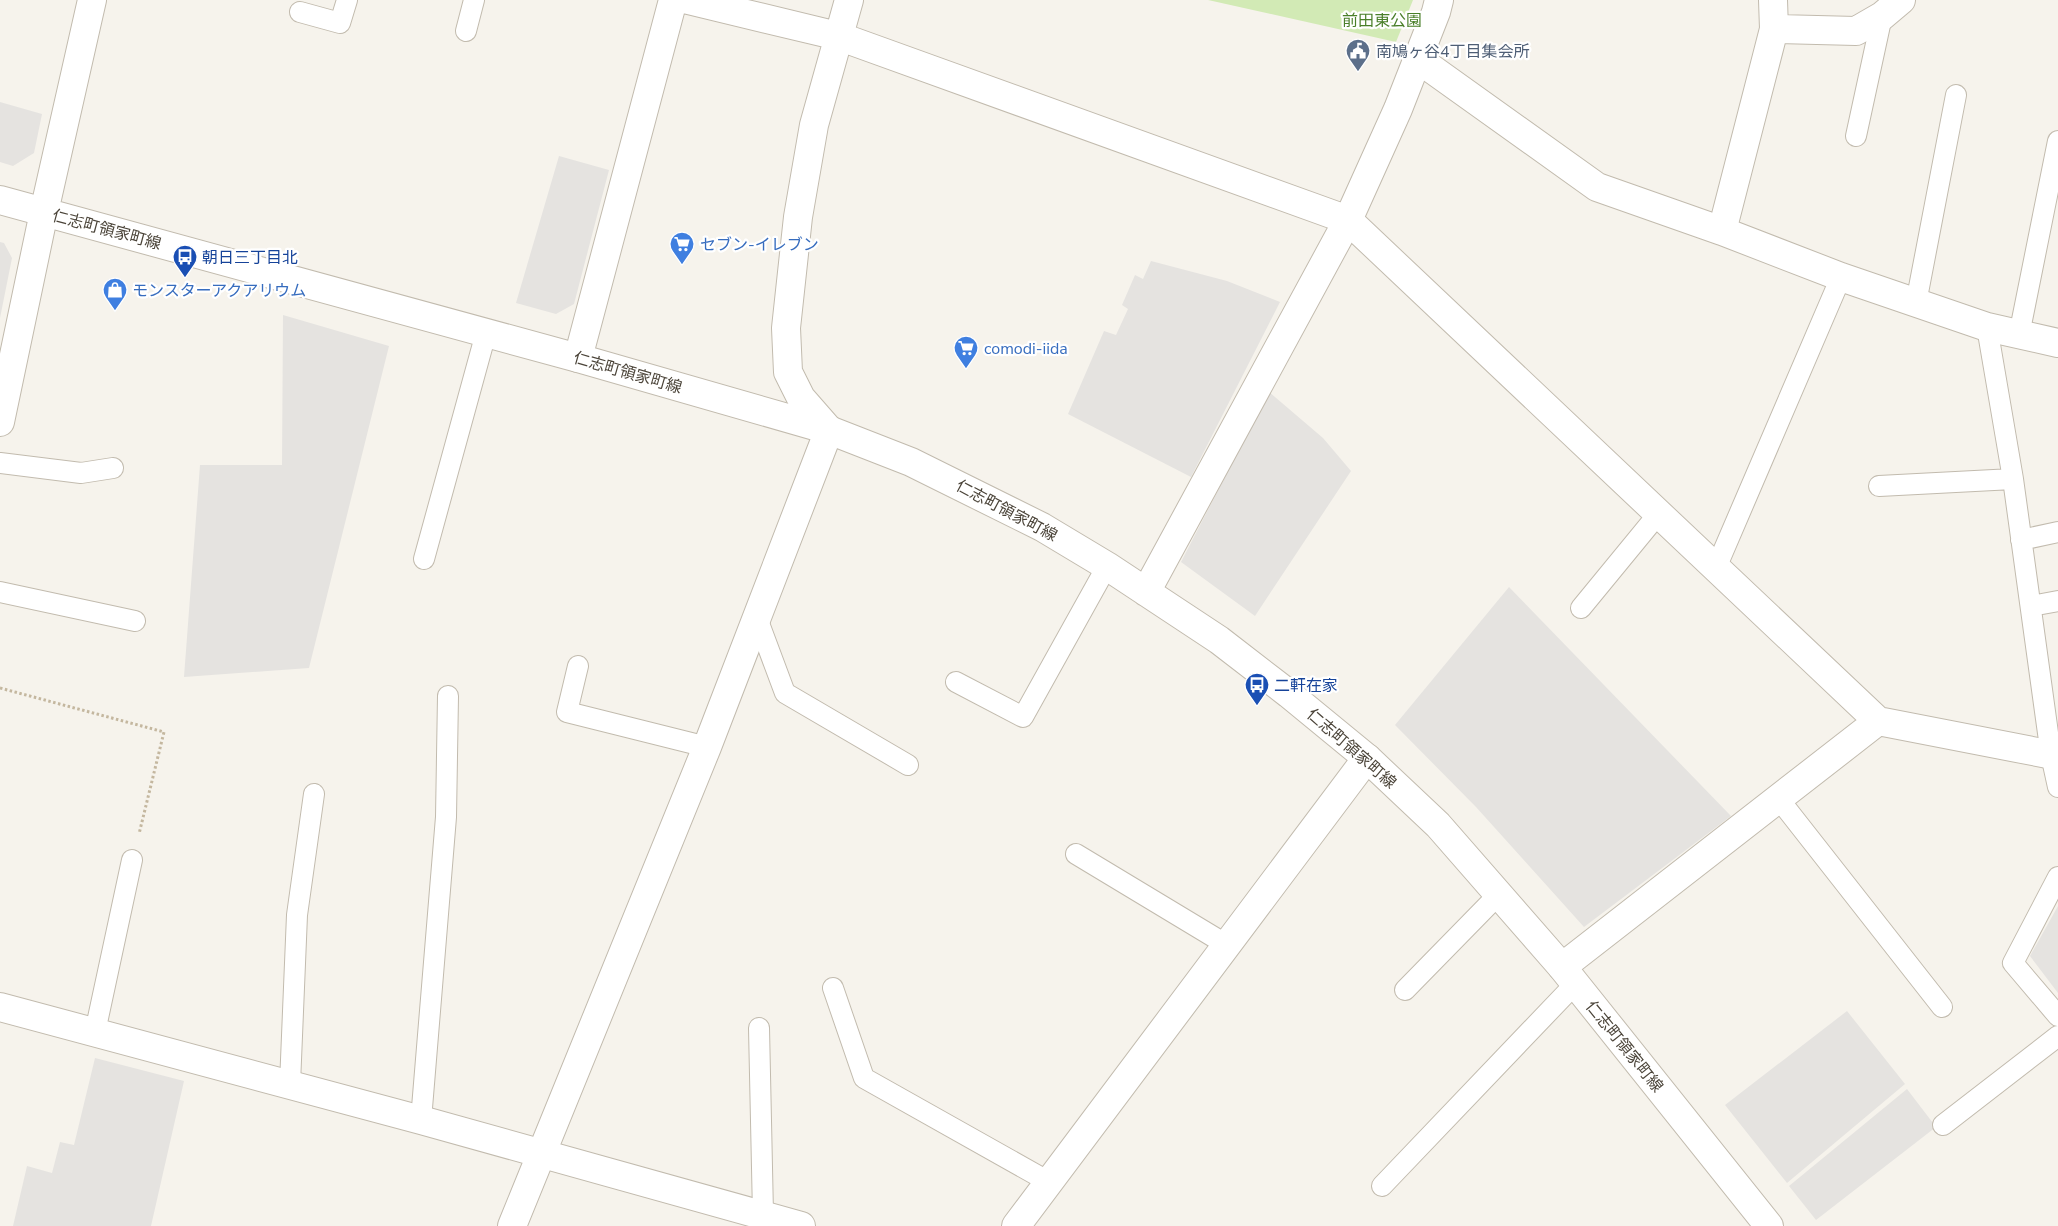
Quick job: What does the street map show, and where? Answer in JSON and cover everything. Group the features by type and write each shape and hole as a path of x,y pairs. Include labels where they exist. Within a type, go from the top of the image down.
{"street":[{"path":"0,422 44,212 92,0"},
{"path":"578,358 673,0"},
{"path":"688,0 838,36 1348,220 1878,721 2055,756"},
{"path":"512,1226 707,747 829,430 801,398 788,372 786,328 798,217 814,126 849,0"},
{"path":"1146,592 1348,220 1398,109 1439,0"},
{"path":"1722,230 1774,29 1774,0"},
{"path":"1774,29 1856,31 1892,8"},
{"path":"1418,58 1597,187 1722,230 1841,277 1987,327 2058,344"},
{"name":"仁志町領家町線","path":"0,200 578,358 829,430 911,462 979,494 1042,527 1107,566 1227,646 1367,758 1438,825 1569,976 1769,1226"},
{"path":"1569,976 1778,798 1878,721"},
{"path":"1016,1226 1367,758"},
{"path":"0,1007 290,1084 801,1226"}],"lane":[{"path":"300,12 340,23 347,0"},
{"path":"466,31 474,0"},
{"path":"1856,136 1892,8"},
{"path":"1916,302 1956,95"},
{"path":"2019,334 2058,141"},
{"path":"1716,568 1841,277"},
{"path":"1987,327 2013,479 2055,756 2058,787"},
{"path":"424,559 486,333"},
{"path":"0,463 81,473 113,468"},
{"path":"1880,486 2013,479"},
{"path":"1580,608 1659,513"},
{"path":"2021,540 2058,532"},
{"path":"956,682 1023,717 1107,566"},
{"path":"0,592 135,621"},
{"path":"2031,606 2058,601"},
{"path":"757,618 785,693 908,764"},
{"path":"578,666 567,712 707,747"},
{"path":"421,1120 446,817 448,696"},
{"path":"290,1084 297,915 314,794"},
{"path":"1778,798 1942,1007"},
{"path":"1076,854 1227,945"},
{"path":"95,1032 132,860"},
{"path":"2058,877 2013,963 2058,1016"},
{"path":"1405,990 1498,894"},
{"path":"1382,1186 1569,976"},
{"path":"833,988 864,1078 1049,1182"},
{"path":"759,1028 763,1214"},
{"path":"1943,1125 2058,1036"}],"path":[{"path":"0,688 164,732 132,860"}],"green space":[{"name":"前田東公園","path":"1208,0 1413,0 1396,42"}],"shaded area":[{"path":"0,102 42,114 34,153 13,166 0,162"},
{"path":"559,156 609,170 574,304 556,314 516,303"},
{"path":"0,242 4,243 12,258 0,318"},
{"path":"1151,261 1227,281 1280,302 1191,477 1068,414 1104,331 1116,335 1128,309 1122,305 1135,275 1143,279"},
{"path":"283,315 389,346 309,668 184,677 200,465 282,465"},
{"path":"1269,392 1323,438 1351,471 1255,616 1181,562"},
{"path":"1509,587 1731,816 1584,927 1476,807 1395,725"},
{"path":"2058,906 2058,993 2030,956"},
{"path":"1847,1011 1905,1084 1787,1183 1725,1105"},
{"path":"95,1058 184,1081 151,1226 13,1226 27,1166 52,1173 60,1142 74,1145"},
{"path":"1907,1089 1936,1127 1816,1220 1789,1186"}],"place":[{"name":"南鳩ヶ谷4丁目集会所","path":"1358,72"},
{"name":"セブン-イレブン","path":"682,265"},
{"name":"朝日三丁目北","path":"185,278"},
{"name":"モンスターアクアリウム","path":"115,311"},
{"name":"comodi-iida","path":"966,369"},
{"name":"二軒在家","path":"1257,706"}]}
